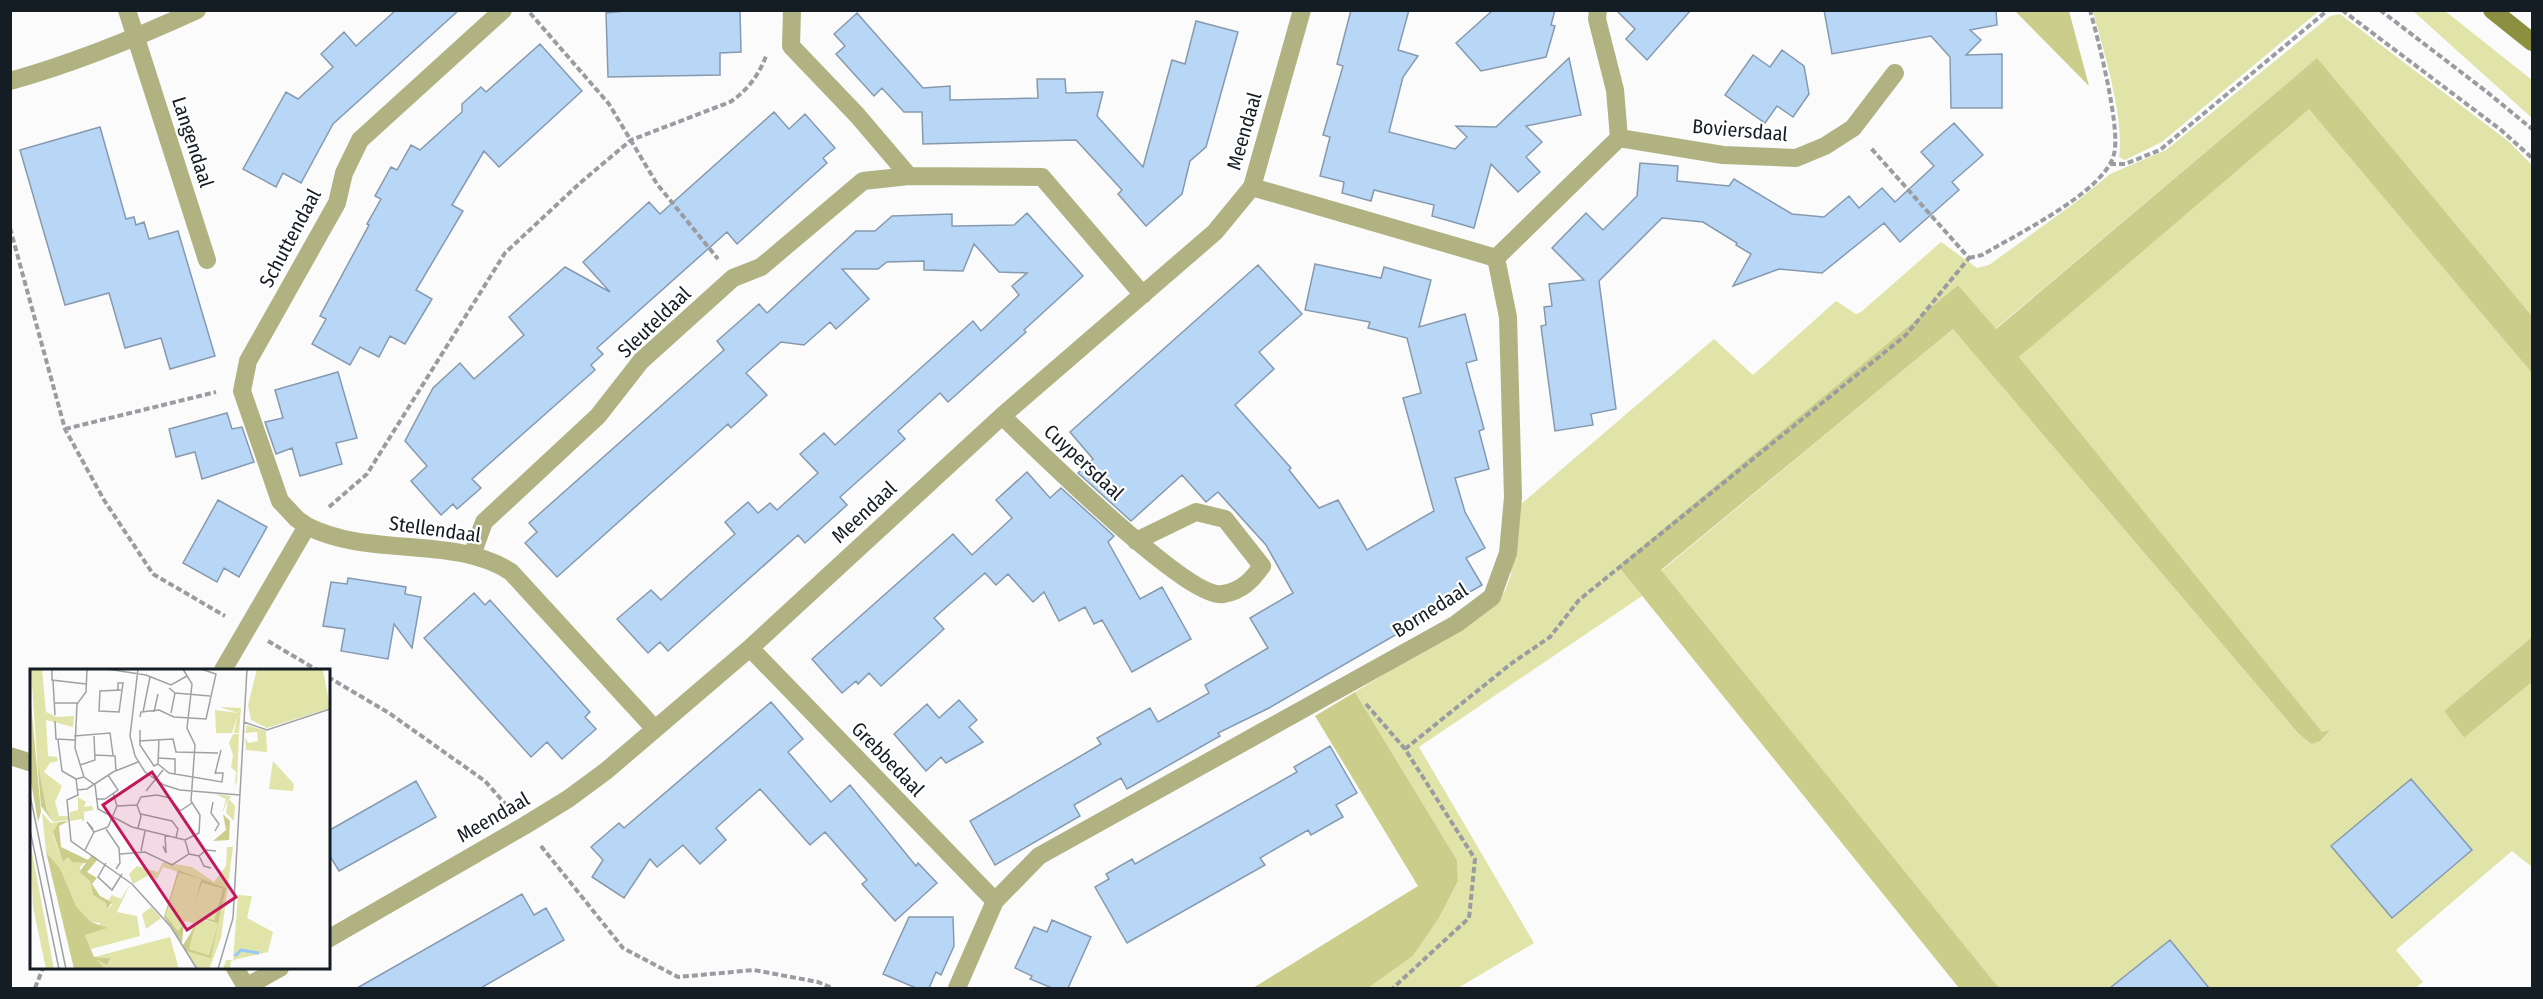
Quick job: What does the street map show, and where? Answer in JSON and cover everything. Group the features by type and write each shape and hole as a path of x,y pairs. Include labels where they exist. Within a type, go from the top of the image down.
{"main road":[{"path":"2492,10 2532,42"}],"street":[{"name":"Langendaal","path":"127,10 207,260"},
{"path":"10,81 52,69 136,38 197,10"},
{"name":"Schuttendaal","path":"307,526 280,501 242,391 248,361 337,203 344,173 360,140 503,10"},
{"name":"Meendaal","path":"330,938 524,826 568,799 606,771 750,648 1002,416 1215,232 1252,187 1302,10"},
{"path":"1252,187 1496,258 1619,138 1615,90 1597,19 1598,10"},
{"path":"791,18 792,46 909,176"},
{"name":"Boviersdaal","path":"1619,138 1723,155 1796,158 1825,146 1852,128 1895,73"},
{"name":"Sleuteldaal","path":"472,555 484,522 598,416 641,361 733,278 761,267 863,181 909,176 1042,177 1143,295"},
{"name":"Bornedaal","path":"957,988 994,901 1039,856 1455,624 1492,597 1508,554 1513,497 1508,317 1496,258"},
{"name":"Cuypersdaal","path":"1002,416 1136,541 1199,588 1222,595 1250,584 1262,566 1225,519 1196,512 1136,541"},
{"path":"224,669 307,526"},
{"name":"Stellendaal","path":"307,526 339,539 472,555 492,561 511,572 654,728"},
{"name":"Grebbedaal","path":"750,648 994,901"},
{"path":"10,756 30,762"},
{"path":"236,969 246,988 278,969"}],"path":[{"path":"527,10 609,104 657,184 733,278"},
{"path":"1405,749 1512,663 1550,637 1579,600 1906,335 1969,258 1982,255 2068,204 2095,183 2110,164 2115,153 2114,127 2090,10"},
{"path":"2110,164 2125,164 2160,150 2328,10"},
{"path":"2342,10 2483,117 2532,158"},
{"path":"2380,10 2532,129"},
{"path":"307,526 367,474 505,253 580,183 631,140 730,102 742,94 754,81 770,46 791,18"},
{"path":"1852,128 1969,258"},
{"path":"10,228 65,429 104,500 153,574 315,669"},
{"path":"65,429 243,386"},
{"path":"330,678 389,713 485,781 623,948 678,977 754,970 819,982 832,988"},
{"path":"1348,684 1405,749 1475,859 1469,918 1393,988"},
{"path":"35,988 43,969"}],"green space":[{"path":"2015,11 2069,11 2089,86"},
{"path":"2093,11 2319,11 2162,142 2125,160 2119,157 2120,141 2116,104"},
{"path":"2413,11 2445,11 2532,80 2532,118"},
{"path":"2340,14 2508,141 2532,165 2532,316 2316,59 1995,329 1958,285 1618,566 1642,596 1419,747 1534,943 1458,988 1368,988 1413,956 1439,918 1458,881 1457,860 1355,692 1486,612 1505,591 1511,575 1514,510 1714,339 1753,375 1836,301 1856,314 1861,312 1941,242 1977,268 1989,265 2076,202 2110,174 2166,150 2330,16"},
{"path":"2317,58 2532,316 2532,373 2309,109 2019,357 2322,732 2330,730 2320,741 2311,744 2298,733 1953,329 1661,570 1999,988 1959,988 1618,566 1958,285 1996,329"},
{"path":"2309,108 2532,373 2532,637 2444,711 2464,738 2532,682 2532,867 2512,851 2396,950 2423,982 2415,988 1999,988 1661,571 1953,329 1958,329 2093,493 2298,733 2311,744 2329,730 2322,733 2019,357"},
{"path":"2532,637 2532,682 2464,738 2444,711"},
{"path":"1355,692 1457,860 1458,881 1439,918 1413,956 1368,988 1253,988 1418,886 1315,716"}],"building":[{"path":"396,10 459,10 333,124 301,183 283,173 276,187 243,169 286,92 298,99 333,67 321,54 344,32 356,46"},
{"path":"635,10 740,10 741,52 720,53 720,75 608,77 606,13"},
{"path":"1351,10 1409,10 1398,50 1418,56 1403,77 1389,132 1455,149 1467,137 1456,126 1496,127 1569,58 1581,115 1526,126 1542,142 1526,157 1540,172 1518,192 1491,164 1474,228 1432,216 1434,205 1374,190 1371,201 1342,193 1344,182 1320,176 1330,137 1323,135 1343,66 1337,64"},
{"path":"1493,10 1555,10 1551,25 1555,26 1546,57 1481,71 1456,43"},
{"path":"1616,10 1691,10 1647,60 1626,39 1635,29"},
{"path":"1824,10 1996,10 1997,25 1970,30 1981,40 1966,55 2002,54 2002,108 1951,108 1950,57 1931,36 1832,54"},
{"path":"857,13 923,88 950,86 950,100 1038,98 1037,79 1065,79 1066,93 1103,92 1097,116 1143,167 1172,60 1185,64 1196,21 1238,32 1206,147 1190,161 1182,194 1146,226 1118,194 1122,190 1076,140 923,144 922,112 904,112 882,88 874,96 836,54 845,46 834,34"},
{"path":"540,44 582,91 499,167 484,151 452,205 463,211 416,290 432,299 405,344 390,336 379,357 360,347 350,365 312,344 326,319 320,316 369,225 367,224 381,199 375,196 391,167 397,170 411,145 420,150 462,112 462,104 481,87 486,92"},
{"path":"1782,50 1804,66 1809,94 1793,117 1777,106 1765,123 1725,95 1753,55 1770,67"},
{"path":"774,112 789,129 805,114 835,148 823,158 827,163 737,244 727,232 597,348 603,354 591,365 595,370 472,479 481,488 457,509 453,504 441,515 411,481 427,466 405,441 433,388 460,363 474,379 524,335 509,317 565,267 610,292 583,262 649,202 660,214"},
{"path":"1954,123 1983,155 1952,182 1959,190 1900,242 1884,223 1822,273 1779,269 1733,286 1751,254 1703,222 1662,218 1599,281 1616,409 1591,414 1593,425 1555,431 1541,326 1546,325 1544,307 1552,306 1549,284 1584,280 1552,248 1586,213 1603,230 1637,196 1640,163 1678,166 1677,181 1729,186 1734,179 1792,214 1824,217 1849,196 1859,208 1882,188 1895,202 1934,166 1921,152"},
{"path":"100,127 126,219 134,217 136,225 144,222 149,239 178,231 215,356 170,369 161,338 125,348 109,293 65,305 20,150"},
{"path":"1027,213 1083,276 1024,330 1026,332 948,402 940,393 898,431 905,439 840,497 847,505 805,543 798,535 668,651 660,642 648,653 617,619 651,590 661,600 735,534 725,522 748,502 758,513 770,503 777,510 818,473 800,454 824,433 835,445 973,321 981,331 1019,295 1012,286 1027,273 999,272 974,244 963,271 924,270 924,261 887,262 878,269 842,269 869,299 836,329 830,322 804,345 781,342 746,373 767,395 731,428 728,424 557,577 525,543 537,532 529,523 724,350 717,341 759,304 767,313 856,231 875,231 892,216 952,214 952,226 1014,225"},
{"path":"1315,264 1381,278 1384,267 1431,280 1419,327 1465,314 1477,360 1466,363 1484,429 1479,431 1489,469 1455,478 1465,512 1485,548 1466,558 1482,585 1269,708 1218,733 1220,736 1127,789 1121,778 1074,805 1080,816 995,865 970,821 1101,744 1097,738 1150,708 1158,722 1209,693 1205,685 1268,648 1250,618 1293,593 1266,545 1218,492 1206,502 1182,475 1131,521 1078,473 1093,459 1070,432 1258,265 1302,314 1259,352 1274,369 1235,405 1291,468 1289,470 1319,508 1338,500 1367,550 1434,511 1403,398 1421,393 1407,338 1368,328 1370,322 1305,310"},
{"path":"338,372 357,438 336,443 342,464 300,476 292,448 276,454 265,422 283,418 275,390"},
{"path":"227,413 232,429 242,427 254,462 202,479 195,452 176,457 169,429"},
{"path":"1027,472 1050,498 1061,488 1114,536 1108,542 1140,599 1162,587 1191,639 1132,672 1102,620 1094,624 1085,607 1059,621 1044,592 1033,602 1008,574 996,585 985,573 934,618 944,629 881,686 869,673 858,684 856,681 842,693 812,659 953,534 972,555 1012,518 996,500"},
{"path":"218,500 267,527 239,577 224,568 217,582 183,563"},
{"path":"348,578 406,587 405,594 421,597 412,648 394,624 388,659 341,651 345,629 323,626 331,582 347,584"},
{"path":"474,593 485,605 490,600 590,712 585,717 596,729 562,759 547,742 531,757 424,638"},
{"path":"959,700 977,720 969,727 983,742 946,763 941,757 926,771 894,734 927,704 939,718"},
{"path":"771,702 803,739 788,752 831,802 850,785 916,866 918,863 937,883 895,921 862,884 867,880 825,832 810,845 760,789 716,828 726,840 700,864 683,845 657,867 650,859 624,898 592,877 603,860 591,847 619,823 624,828"},
{"path":"1330,746 1357,793 1336,805 1343,817 1311,835 1308,830 1260,858 1265,865 1127,943 1095,887 1109,879 1106,874 1132,859 1135,864 1297,772 1294,767"},
{"path":"2411,779 2472,850 2392,918 2331,846"},
{"path":"416,781 436,817 339,871 330,856 330,830"},
{"path":"522,894 534,915 546,908 564,940 481,988 357,988"},
{"path":"909,917 953,917 954,946 941,975 936,972 929,988 916,988 883,974"},
{"path":"1052,920 1091,937 1068,988 1052,988 1030,979 1032,976 1015,968 1034,927 1047,932"},
{"path":"2170,940 2209,988 2110,988"}]}
